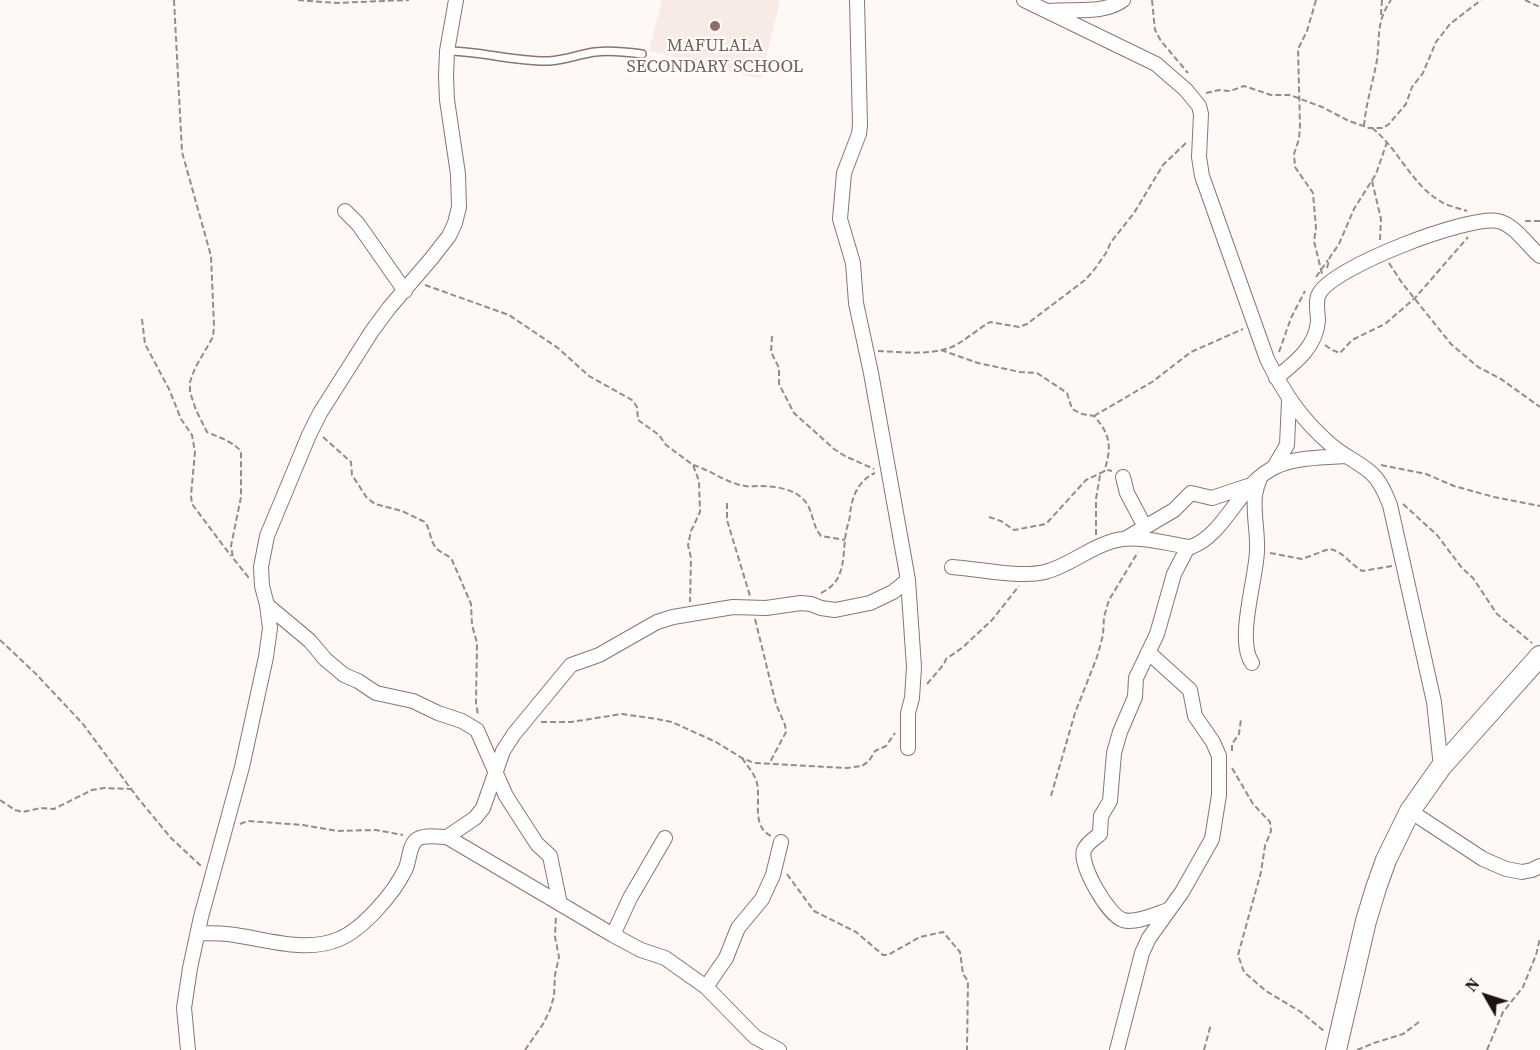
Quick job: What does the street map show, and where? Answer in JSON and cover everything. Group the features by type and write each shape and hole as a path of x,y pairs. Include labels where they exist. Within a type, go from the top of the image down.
{"street":[{"path":"188,1050 184,1008 185,992 198,933 242,767 266,657 270,628 261,567 267,536 316,420 372,332 448,236 455,223 459,207 456,164 447,100 447,51 456,0"},
{"path":"856,0 860,125 844,173 840,219 853,263 856,303 867,351 908,580 914,644 912,698 908,713 908,748"},
{"path":"1024,0 1156,64 1194,97 1201,100 1199,157 1202,176 1274,373 1289,400 1329,444 1369,472 1380,483 1390,505 1434,702 1441,767"},
{"path":"1049,11 1092,10 1117,4 1123,0"},
{"path":"345,211 370,240 383,262 409,286"},
{"path":"1274,373 1296,362 1309,347 1318,320 1318,295 1326,285 1338,276 1379,255 1457,226 1488,221 1505,223 1540,256"},
{"path":"1274,467 1287,444 1289,400"},
{"path":"1123,477 1127,493 1145,534 1188,547 1200,544 1210,535 1255,481 1274,467 1287,463 1344,456"},
{"path":"952,567 1031,574 1064,565 1112,541 1145,534 1191,493 1212,498 1255,481"},
{"path":"1252,663 1248,657 1246,645 1247,617 1254,583 1257,550 1255,481"},
{"path":"1168,910 1125,921 1116,916 1096,888 1084,858 1084,851 1088,844 1100,834 1101,816 1108,806 1112,789 1114,753 1122,725 1135,697 1136,678 1156,634 1174,574 1188,547"},
{"path":"447,837 475,818 483,808 494,771 503,752 520,727 571,665 599,655 657,622 733,607 753,608 807,604 830,610 870,603 893,592 908,580"},
{"path":"267,605 310,641 325,659 344,675 376,693 414,701 438,713 462,721 477,730 506,796 537,844 550,856 558,902"},
{"path":"1337,1046 1366,921 1376,888 1386,860 1410,812 1441,767 1538,650"},
{"path":"1117,1050 1142,953 1149,938 1182,892 1212,839 1217,817 1219,756 1213,742 1196,717 1190,690 1148,652"},
{"path":"1410,812 1483,859 1506,869 1522,872 1540,866"},
{"path":"198,933 311,945 339,939 360,925 396,886 407,867 415,841 421,837 447,837 613,935 641,950 664,958 706,987 755,1037 779,1050"},
{"path":"613,935 630,898 665,838"},
{"path":"706,987 726,958 738,928 762,899 778,859 781,842"}],"lane":[{"path":"447,51 467,51 510,59 547,61 564,60 596,52 642,54"}],"path":[{"path":"174,0 182,152 211,256 212,269 213,337 195,369 190,382 190,392 203,428 207,432 233,442 241,451 241,497 231,546 233,558"},
{"path":"298,0 336,3 410,0"},
{"path":"1152,0 1155,30 1161,41 1189,74"},
{"path":"1316,0 1307,31 1298,50 1299,139 1294,154 1295,167 1313,193 1316,228 1314,241 1321,270"},
{"path":"1364,126 1367,100 1377,59 1382,0"},
{"path":"1380,21 1390,0"},
{"path":"1200,89 1201,100 1219,90 1230,91 1244,86 1271,95 1290,95 1322,107 1349,121 1372,128 1383,128 1406,105 1412,87 1423,73 1436,42 1450,24 1480,0"},
{"path":"1525,0 1540,7"},
{"path":"1314,336 1332,350 1340,353 1352,340 1385,324 1415,298 1488,221 1437,200 1421,184 1387,141 1372,128"},
{"path":"867,351 910,353 940,350 954,346 990,322 1019,327 1026,324 1085,280 1094,270 1111,242 1134,213 1163,165 1199,131"},
{"path":"1311,284 1339,244 1354,209 1376,174 1387,141"},
{"path":"1372,180 1382,231 1379,255 1455,348 1478,367 1501,379 1540,407"},
{"path":"1327,272 1330,257"},
{"path":"409,286 509,315 558,348 589,376 632,400 637,407 638,420 693,465 746,487 760,486 789,490 801,497 811,508 814,528 820,536 845,540"},
{"path":"1274,373 1291,318 1306,291"},
{"path":"142,319 145,344 170,389 181,419 192,435 195,452 192,504 249,578 262,586"},
{"path":"1094,416 1152,382 1191,352 1255,326"},
{"path":"772,336 771,352 778,368 779,384 794,412 815,433 840,452 879,472 870,475 854,492 841,575 829,589 816,595 807,604"},
{"path":"940,350 978,363 1020,372 1037,373 1066,393 1077,412 1094,416 1108,436 1109,454 1104,472"},
{"path":"316,420 322,436 351,462 352,475 363,495 375,504 402,511 425,522 437,550 452,560 471,604 472,625 477,643 476,703 483,742"},
{"path":"1369,472 1379,464 1411,470 1454,486 1512,502 1540,506"},
{"path":"690,614 691,558 688,545 700,512 701,502 699,481 693,465"},
{"path":"989,517 1014,530 1042,526 1072,498 1090,477 1100,475 1107,470 1117,472 1123,477"},
{"path":"1095,550 1096,499 1100,475"},
{"path":"1383,490 1414,512 1423,524 1437,535 1477,584 1490,606 1538,650"},
{"path":"727,503 727,520 753,608 776,704 785,725 786,732 769,764"},
{"path":"1051,795 1075,713 1097,657 1109,600 1145,534"},
{"path":"1257,550 1302,559 1334,549 1362,570 1391,566 1403,569"},
{"path":"912,698 944,664 946,658 962,648 992,620 1031,574"},
{"path":"0,640 83,724 171,838 213,876"},
{"path":"520,727 552,720 571,722 622,714 638,716 672,722 716,741 753,763 848,768 862,766 869,761 875,751 886,746 908,713"},
{"path":"1232,755 1232,744 1239,734 1241,719"},
{"path":"742,758 758,785 759,823 766,833 778,838 781,842"},
{"path":"1232,762 1232,769 1253,804 1270,822 1271,831 1265,846 1261,872 1238,955 1244,972 1266,991 1301,1012 1337,1046"},
{"path":"0,800 15,810 23,812 41,808 54,809 92,790 131,789"},
{"path":"224,835 248,821 303,825 338,831 376,830 421,837"},
{"path":"778,859 814,911 856,932 883,955 888,955 920,937 945,933 960,952 963,974 968,981 967,1050"},
{"path":"525,1050 543,1024 554,996 559,957 555,937 558,902"},
{"path":"1487,1050 1503,1012 1523,987 1540,938"},
{"path":"1357,1050 1374,1042 1403,1034 1419,1022"},
{"path":"1204,1050 1211,1024"}],"shaded area":[{"name":"MAFULALA SECONDARY SCHOOL","path":"662,0 780,0 761,79 649,51"}],"place":[{"name":"MAFULALA SECONDARY SCHOOL","path":"715,26"}]}
